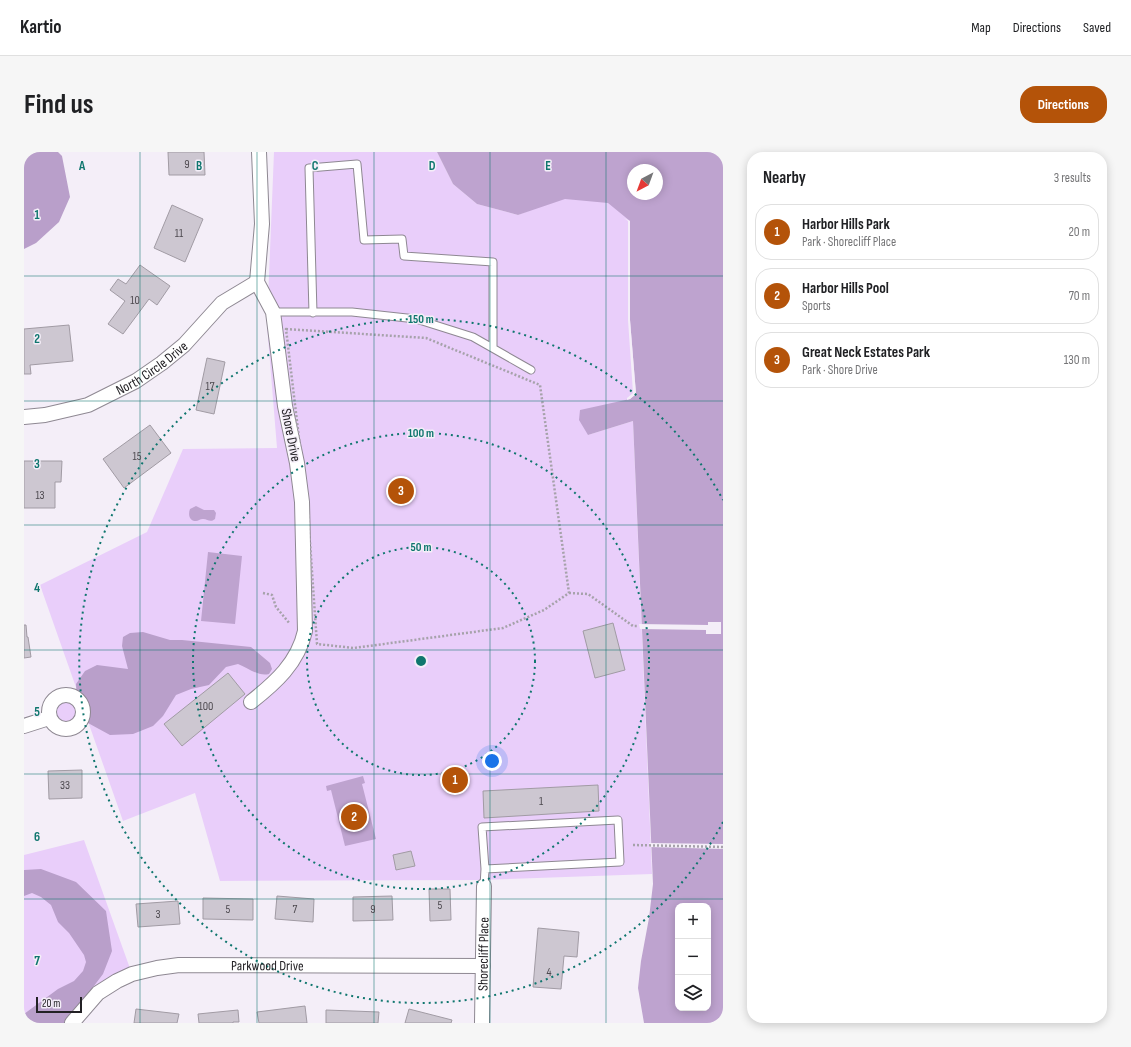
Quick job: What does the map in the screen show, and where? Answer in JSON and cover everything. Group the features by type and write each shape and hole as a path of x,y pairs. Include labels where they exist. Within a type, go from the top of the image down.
{"street":[{"path":"257,282 262,224 259,152"},
{"name":"Shore Drive","path":"251,702 265,691 286,670 302,645 304,631 302,502 297,463 285,406 273,312 257,282"},
{"name":"North Circle Drive","path":"24,417 45,415 88,405 136,381 184,345 222,303 257,282"},
{"path":"24,726 49,718"},
{"name":"Shorecliff Place","path":"482,1023 484,886"},
{"name":"Parkwood Drive","path":"72,1023 98,993 118,981 132,974 179,965 483,966"}],"lane":[{"path":"313,313 309,168 357,164 364,240 402,239 404,256 493,262 493,348"},
{"path":"273,312 352,312 416,319 473,337 531,370"},
{"path":"484,886 485,869 482,827 618,820 620,862 485,869"}],"path":[{"path":"569,593 540,385 426,338 286,329 308,514 309,551 317,644 354,648 503,628 544,610 569,593 588,594 633,626 638,626"},
{"path":"633,845 723,847"}],"shaded area":[{"path":"24,152 58,152 62,156 70,197 59,222 36,243 24,249"},
{"path":"274,152 437,152 453,184 477,204 518,215 627,172 627,200 632,200 630,320 636,394 588,435 633,421 652,874 479,880 220,881 195,793 123,821 40,585 147,532 183,449 277,448 267,325"},
{"path":"437,152 723,152 723,1023 644,1023 638,988 653,884 633,421 588,435 579,420 580,410 630,399 636,394 630,320 630,221 608,203 565,199 518,215 477,204 453,184"},
{"path":"196,506 204,510 214,510 216,513 215,519 210,521 203,519 196,521 192,520 189,515 189,511"},
{"path":"208,552 242,556 235,624 201,621"},
{"path":"143,632 170,640 251,647 270,663 272,669 269,674 265,675 238,664 226,667 209,685 191,689 176,695 163,716 153,726 133,734 110,735 88,723 77,702 76,684 85,671 97,665 128,669 122,646 123,637 130,633"},
{"path":"66,699 76,703 80,713 76,723 66,727 56,723 52,713 56,703"},
{"path":"363,776 365,783 362,784 376,839 345,846 331,790 327,791 326,786"},
{"path":"84,840 132,974 24,1023 24,855"},
{"path":"41,869 76,882 106,911 112,951 103,974 66,1023 24,1023 24,1014 58,989 74,981 83,971 86,962 84,955 69,933 58,922 51,905 41,897 32,893 24,896 24,870"}],"pier":[{"path":"624,218 630,221 630,320 636,394 627,400 627,398 633,393 628,320 628,221"},
{"path":"708,622 721,622 721,634 706,634 706,630 640,629 639,624 708,625"},
{"path":"649,843 723,844 723,849 649,847"}],"building":[{"path":"168,152 204,152 205,175 169,175"},
{"path":"172,205 203,219 185,262 154,248"},
{"path":"140,265 170,286 157,305 149,299 123,334 108,324 125,301 110,290 118,279 126,284"},
{"path":"69,325 73,361 30,365 31,374 24,374 24,329"},
{"path":"207,358 225,362 214,414 196,410"},
{"path":"150,425 171,453 124,488 103,459"},
{"path":"24,461 62,461 61,482 55,482 55,508 24,508"},
{"path":"613,623 625,670 595,678 583,631"},
{"path":"24,625 26,625 31,657 24,658"},
{"path":"228,673 245,694 182,746 164,724"},
{"path":"82,770 82,798 49,799 48,771"},
{"path":"598,785 599,811 484,818 483,791"},
{"path":"411,851 415,866 396,870 393,855"},
{"path":"429,889 450,889 451,920 430,921"},
{"path":"277,896 314,899 313,922 275,919"},
{"path":"392,896 393,920 353,921 353,897"},
{"path":"203,898 253,899 253,920 203,919"},
{"path":"178,901 180,924 138,927 136,904"},
{"path":"538,928 579,932 577,957 564,956 561,989 533,987"},
{"path":"305,1006 307,1023 259,1023 257,1012"},
{"path":"136,1009 179,1014 177,1023 134,1023"},
{"path":"409,1009 452,1020 451,1023 405,1023"},
{"path":"238,1010 239,1022 199,1023 198,1014"},
{"path":"326,1010 379,1012 378,1023 326,1023"}],"place":[{"name":"Great Neck Estates Park","path":"401,491"},
{"name":"Harbor Hills Park","path":"455,780"},
{"name":"Harbor Hills Pool","path":"354,817"}]}
